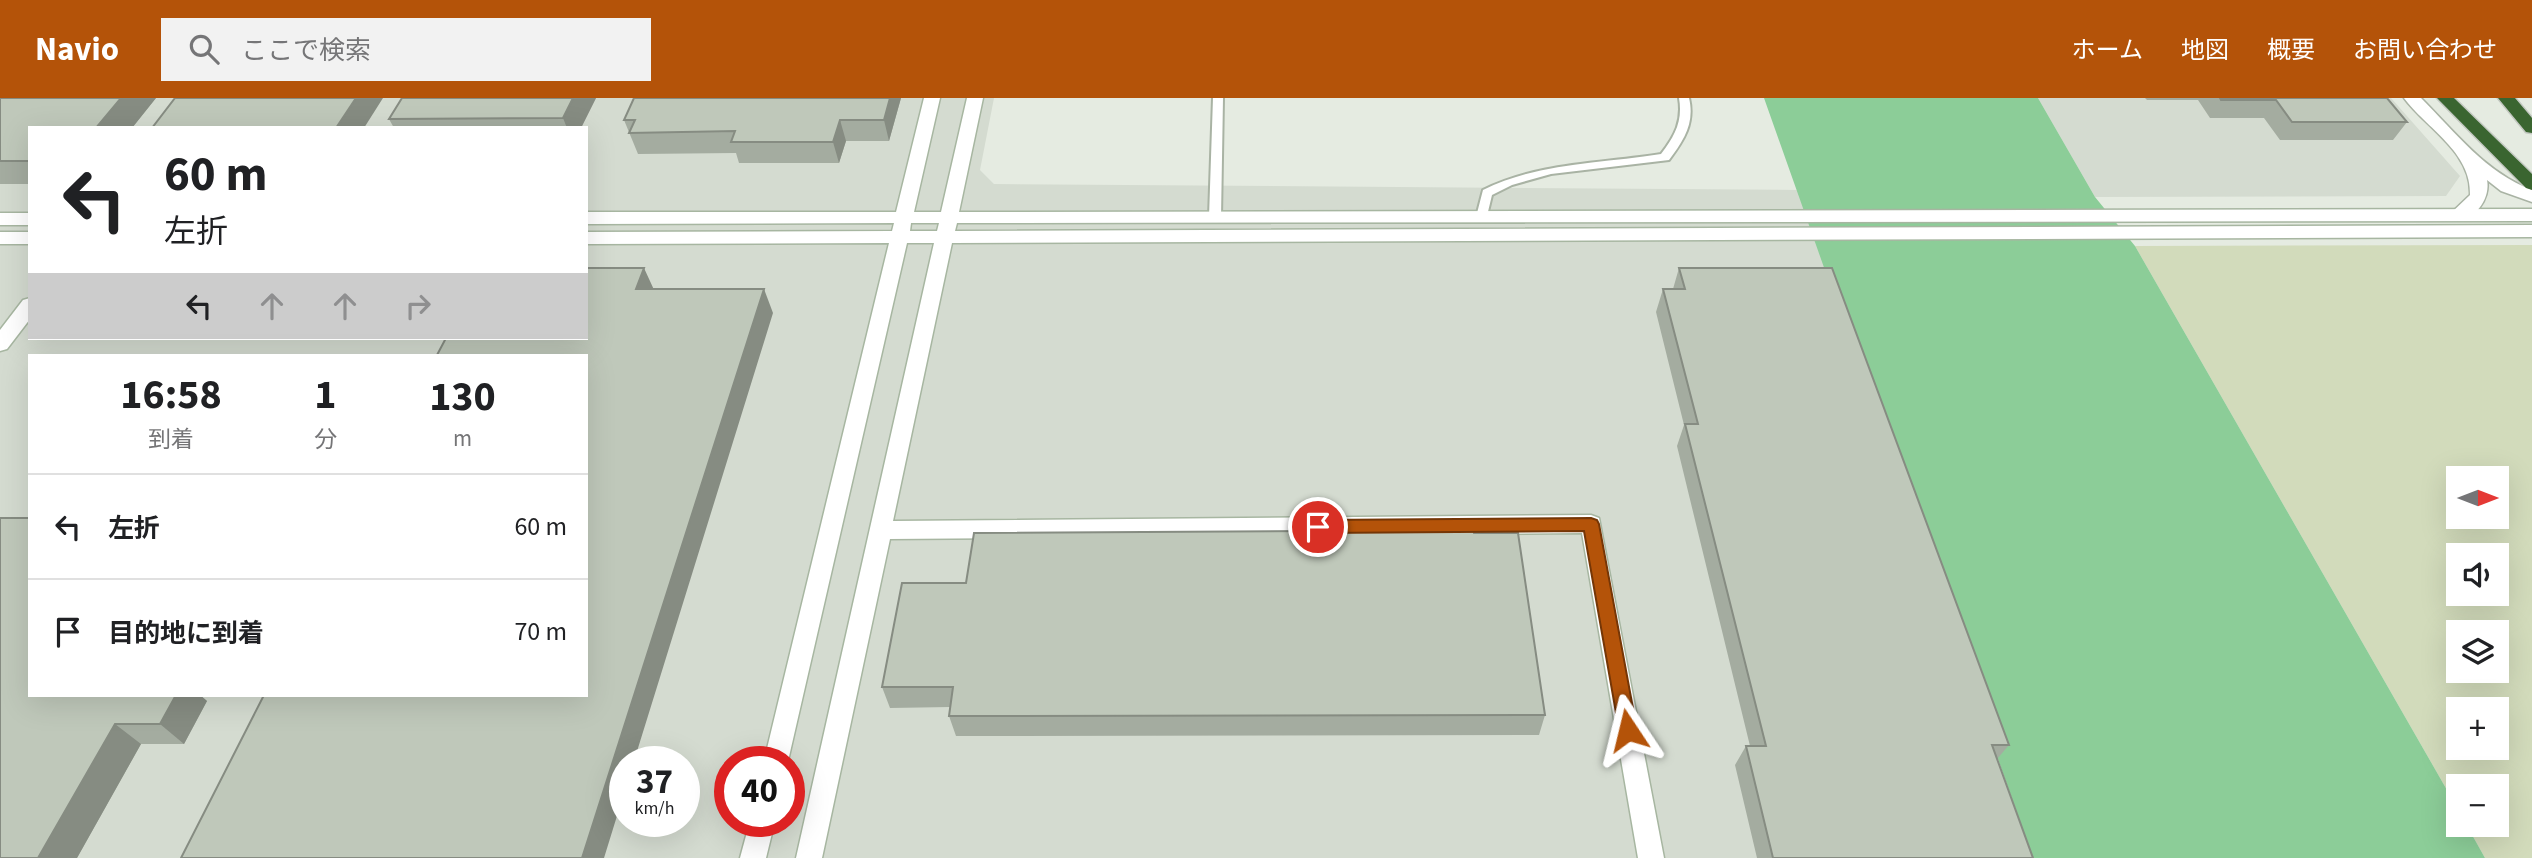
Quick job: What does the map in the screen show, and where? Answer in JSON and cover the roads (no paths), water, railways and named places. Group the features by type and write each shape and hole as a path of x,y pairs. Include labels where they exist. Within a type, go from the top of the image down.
{"highway":[{"path":"2445,98 2531,186"},
{"path":"2454,98 2531,186"},
{"path":"2506,98 2532,128"}],"street":[{"path":"780,746 932,98"},
{"path":"809,858 975,98"},
{"path":"2412,98 2473,164 2479,179 2479,196 2473,205 2459,214"},
{"path":"2459,148 2507,187 2531,186"},
{"path":"588,219 948,228 2140,223 2459,214 2532,215"},
{"path":"948,228 1215,217 1482,217 1793,225"},
{"path":"0,219 28,219"},
{"path":"2140,223 2532,232"},
{"path":"588,238 901,228"},
{"path":"0,238 28,238"},
{"path":"0,344 28,308"},
{"path":"880,530 1591,524 1651,858"},
{"path":"753,858 758,837"}],"lane":[{"path":"1215,217 1218,98"},
{"path":"1482,217 1487,193 1501,184 1542,171 1665,157 1683,135 1688,113 1684,98"}]}
